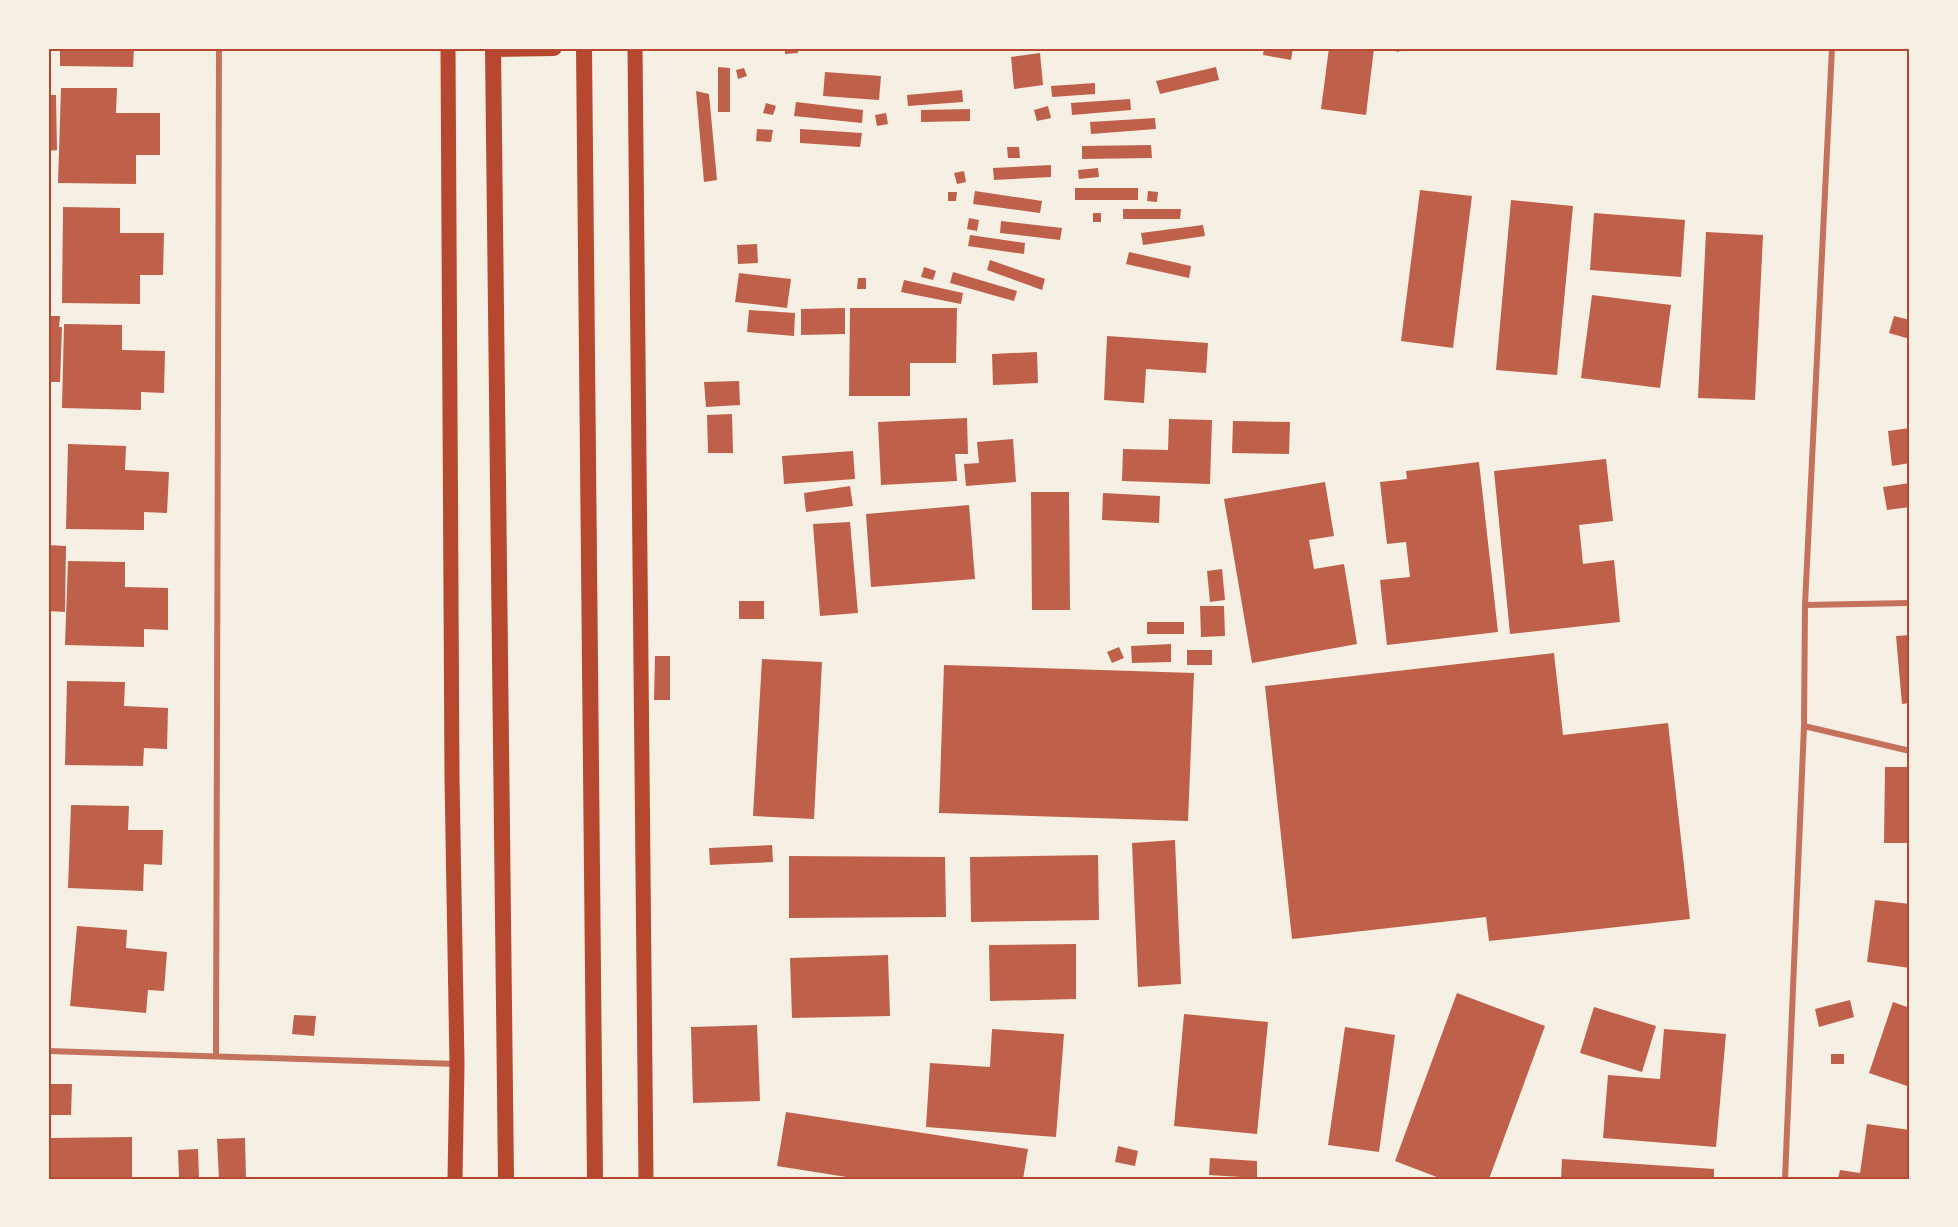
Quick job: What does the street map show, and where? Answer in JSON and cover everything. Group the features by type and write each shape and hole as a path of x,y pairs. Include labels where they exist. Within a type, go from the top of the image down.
{"highway":[{"path":"506,1179 493,48 554,48"},
{"path":"584,48 595,1179"}],"main road":[{"path":"448,48 452,766 457,1064 455,1179"},
{"path":"635,48 646,1179"}],"street":[{"path":"216,1056 219,48"},
{"path":"1785,1179 1804,726 1805,605 1832,48"},
{"path":"1805,605 1910,603"},
{"path":"1804,726 1910,751"},
{"path":"48,1051 323,1062 457,1064"}],"building":[{"path":"60,48 134,48 133,67 60,66"},
{"path":"785,48 798,48 798,53 785,54"},
{"path":"1264,48 1293,48 1291,60 1263,55"},
{"path":"1329,48 1374,48 1366,115 1321,109"},
{"path":"1381,48 1399,48 1399,52"},
{"path":"1040,53 1043,85 1014,89 1011,57"},
{"path":"718,67 730,68 730,112 718,112"},
{"path":"1216,67 1219,80 1160,94 1156,81"},
{"path":"744,68 747,76 738,79 736,70"},
{"path":"825,72 881,76 879,100 823,96"},
{"path":"1095,83 1095,94 1052,97 1051,86"},
{"path":"61,88 117,88 116,113 160,113 160,155 136,155 136,184 58,183"},
{"path":"962,90 963,102 908,106 907,95"},
{"path":"696,91 709,94 717,180 704,182"},
{"path":"48,95 56,95 57,150 48,151"},
{"path":"1130,99 1131,110 1072,115 1071,103"},
{"path":"796,102 863,110 862,123 794,116"},
{"path":"766,103 776,106 773,115 763,113"},
{"path":"1048,106 1051,118 1037,121 1034,110"},
{"path":"970,109 970,121 921,122 921,110"},
{"path":"886,113 888,124 877,126 875,115"},
{"path":"1155,118 1156,129 1091,134 1090,122"},
{"path":"757,129 773,130 771,142 756,141"},
{"path":"800,129 862,133 860,147 800,143"},
{"path":"1151,145 1152,158 1082,159 1082,146"},
{"path":"1007,147 1019,147 1020,158 1008,158"},
{"path":"1051,165 1051,177 994,180 993,168"},
{"path":"1098,168 1099,177 1079,179 1078,170"},
{"path":"964,171 966,182 957,184 954,173"},
{"path":"1075,188 1138,188 1138,200 1075,200"},
{"path":"1420,190 1472,196 1453,348 1401,341"},
{"path":"975,191 1042,201 1040,213 973,204"},
{"path":"1148,191 1158,192 1157,202 1147,201"},
{"path":"948,192 957,192 956,201 948,201"},
{"path":"1511,200 1573,206 1557,375 1496,370"},
{"path":"63,207 120,208 120,233 164,233 163,275 140,275 140,304 62,303"},
{"path":"1123,209 1181,209 1180,219 1123,219"},
{"path":"1093,213 1101,213 1101,222 1093,222"},
{"path":"1594,213 1685,220 1681,277 1590,270"},
{"path":"969,218 979,220 977,231 967,229"},
{"path":"1001,221 1062,228 1060,240 1000,233"},
{"path":"1203,225 1205,236 1143,245 1141,233"},
{"path":"1706,232 1763,235 1755,400 1698,398"},
{"path":"970,235 1025,243 1024,254 968,246"},
{"path":"757,244 758,263 738,264 737,245"},
{"path":"1129,252 1191,266 1189,278 1126,264"},
{"path":"990,260 1045,279 1042,290 987,270"},
{"path":"924,267 936,271 933,280 921,277"},
{"path":"953,272 1017,291 1014,301 950,283"},
{"path":"739,273 791,279 787,308 735,302"},
{"path":"858,278 866,278 866,289 857,289"},
{"path":"904,280 963,293 961,304 901,292"},
{"path":"1592,295 1671,305 1660,388 1581,378"},
{"path":"845,308 845,334 801,335 801,309"},
{"path":"850,308 957,308 956,363 910,363 910,396 849,396"},
{"path":"749,310 795,313 794,336 747,332"},
{"path":"48,316 60,316 59,327 62,327 60,382 48,382"},
{"path":"1894,316 1910,320 1910,339 1889,333"},
{"path":"64,324 122,325 122,350 165,351 164,393 141,392 141,410 62,408"},
{"path":"1107,336 1208,343 1206,373 1146,369 1144,403 1104,400"},
{"path":"1037,352 1038,383 993,385 992,354"},
{"path":"739,381 740,405 706,407 704,382"},
{"path":"732,414 733,453 708,453 707,415"},
{"path":"967,418 968,454 955,454 957,481 881,485 878,422"},
{"path":"1169,419 1212,420 1210,484 1122,481 1123,449 1168,450"},
{"path":"1233,421 1290,422 1289,454 1232,453"},
{"path":"1910,428 1910,463 1892,466 1888,431"},
{"path":"1013,439 1016,482 966,486 964,464 979,463 977,442"},
{"path":"68,444 126,446 125,470 169,472 167,513 144,512 144,530 66,529"},
{"path":"853,451 855,479 784,484 782,456"},
{"path":"1606,459 1613,521 1579,525 1583,564 1614,560 1620,622 1510,634 1494,471"},
{"path":"1479,462 1498,632 1387,645 1380,580 1410,577 1406,542 1387,544 1380,482 1407,479 1406,471"},
{"path":"1325,482 1334,536 1309,540 1314,569 1344,564 1357,644 1252,663 1224,499"},
{"path":"1910,483 1910,507 1887,510 1883,487"},
{"path":"850,486 853,506 806,512 804,493"},
{"path":"1031,492 1069,492 1070,610 1032,610"},
{"path":"1103,493 1160,496 1159,523 1102,520"},
{"path":"969,505 975,579 871,587 866,514"},
{"path":"850,522 858,613 820,616 813,524"},
{"path":"48,545 66,546 65,612 48,611"},
{"path":"68,561 125,562 125,587 168,588 168,630 144,629 144,647 65,645"},
{"path":"1222,569 1225,600 1210,602 1207,571"},
{"path":"739,601 764,601 764,619 739,619"},
{"path":"1200,606 1224,606 1225,636 1201,637"},
{"path":"1147,622 1184,622 1184,634 1147,634"},
{"path":"1910,635 1910,703 1902,704 1896,636"},
{"path":"1171,644 1171,662 1132,663 1131,646"},
{"path":"1119,647 1124,658 1112,663 1107,652"},
{"path":"1187,650 1212,650 1212,665 1187,665"},
{"path":"1554,653 1563,735 1668,723 1690,919 1489,941 1486,917 1292,939 1265,686"},
{"path":"655,656 670,656 670,700 654,700"},
{"path":"762,659 822,662 814,819 753,816"},
{"path":"944,665 1194,673 1188,821 939,813"},
{"path":"67,681 125,682 124,706 168,708 167,749 144,748 143,766 65,765"},
{"path":"1885,767 1910,767 1910,843 1884,843"},
{"path":"71,805 129,806 128,830 163,830 162,865 144,864 143,891 68,888"},
{"path":"1175,840 1181,984 1138,987 1132,843"},
{"path":"772,845 773,862 710,865 709,848"},
{"path":"1098,855 1099,920 971,922 970,857"},
{"path":"789,856 945,857 946,917 789,918"},
{"path":"1875,900 1910,904 1910,968 1867,962"},
{"path":"77,926 127,930 126,948 167,952 164,991 148,990 146,1013 70,1006"},
{"path":"1076,944 1076,999 990,1001 989,945"},
{"path":"888,955 890,1016 792,1018 790,958"},
{"path":"1457,993 1545,1026 1489,1179 1442,1179 1395,1161"},
{"path":"1850,1000 1854,1017 1819,1027 1815,1009"},
{"path":"1893,1002 1910,1008 1910,1087 1869,1073"},
{"path":"1594,1007 1656,1026 1642,1072 1580,1053"},
{"path":"1184,1014 1268,1022 1257,1134 1174,1126"},
{"path":"294,1015 316,1016 314,1036 292,1034"},
{"path":"757,1025 760,1101 693,1103 691,1027"},
{"path":"1345,1027 1395,1035 1379,1152 1328,1145"},
{"path":"992,1029 1064,1034 1056,1137 926,1127 930,1063 990,1067"},
{"path":"1664,1029 1726,1034 1716,1147 1603,1138 1608,1075 1660,1079"},
{"path":"1831,1054 1844,1054 1844,1064 1831,1064"},
{"path":"49,1084 72,1084 71,1115 48,1115"},
{"path":"786,1112 1028,1149 1023,1179 859,1179 777,1166"},
{"path":"1867,1124 1910,1130 1910,1179 1838,1179 1840,1170 1860,1173"},
{"path":"132,1137 132,1179 50,1179 50,1138"},
{"path":"245,1138 246,1179 219,1179 217,1139"},
{"path":"1118,1146 1138,1151 1135,1166 1115,1162"},
{"path":"198,1149 199,1179 179,1179 178,1150"},
{"path":"1210,1158 1257,1161 1257,1178 1209,1175"},
{"path":"1562,1159 1714,1169 1714,1179 1561,1179"}]}
